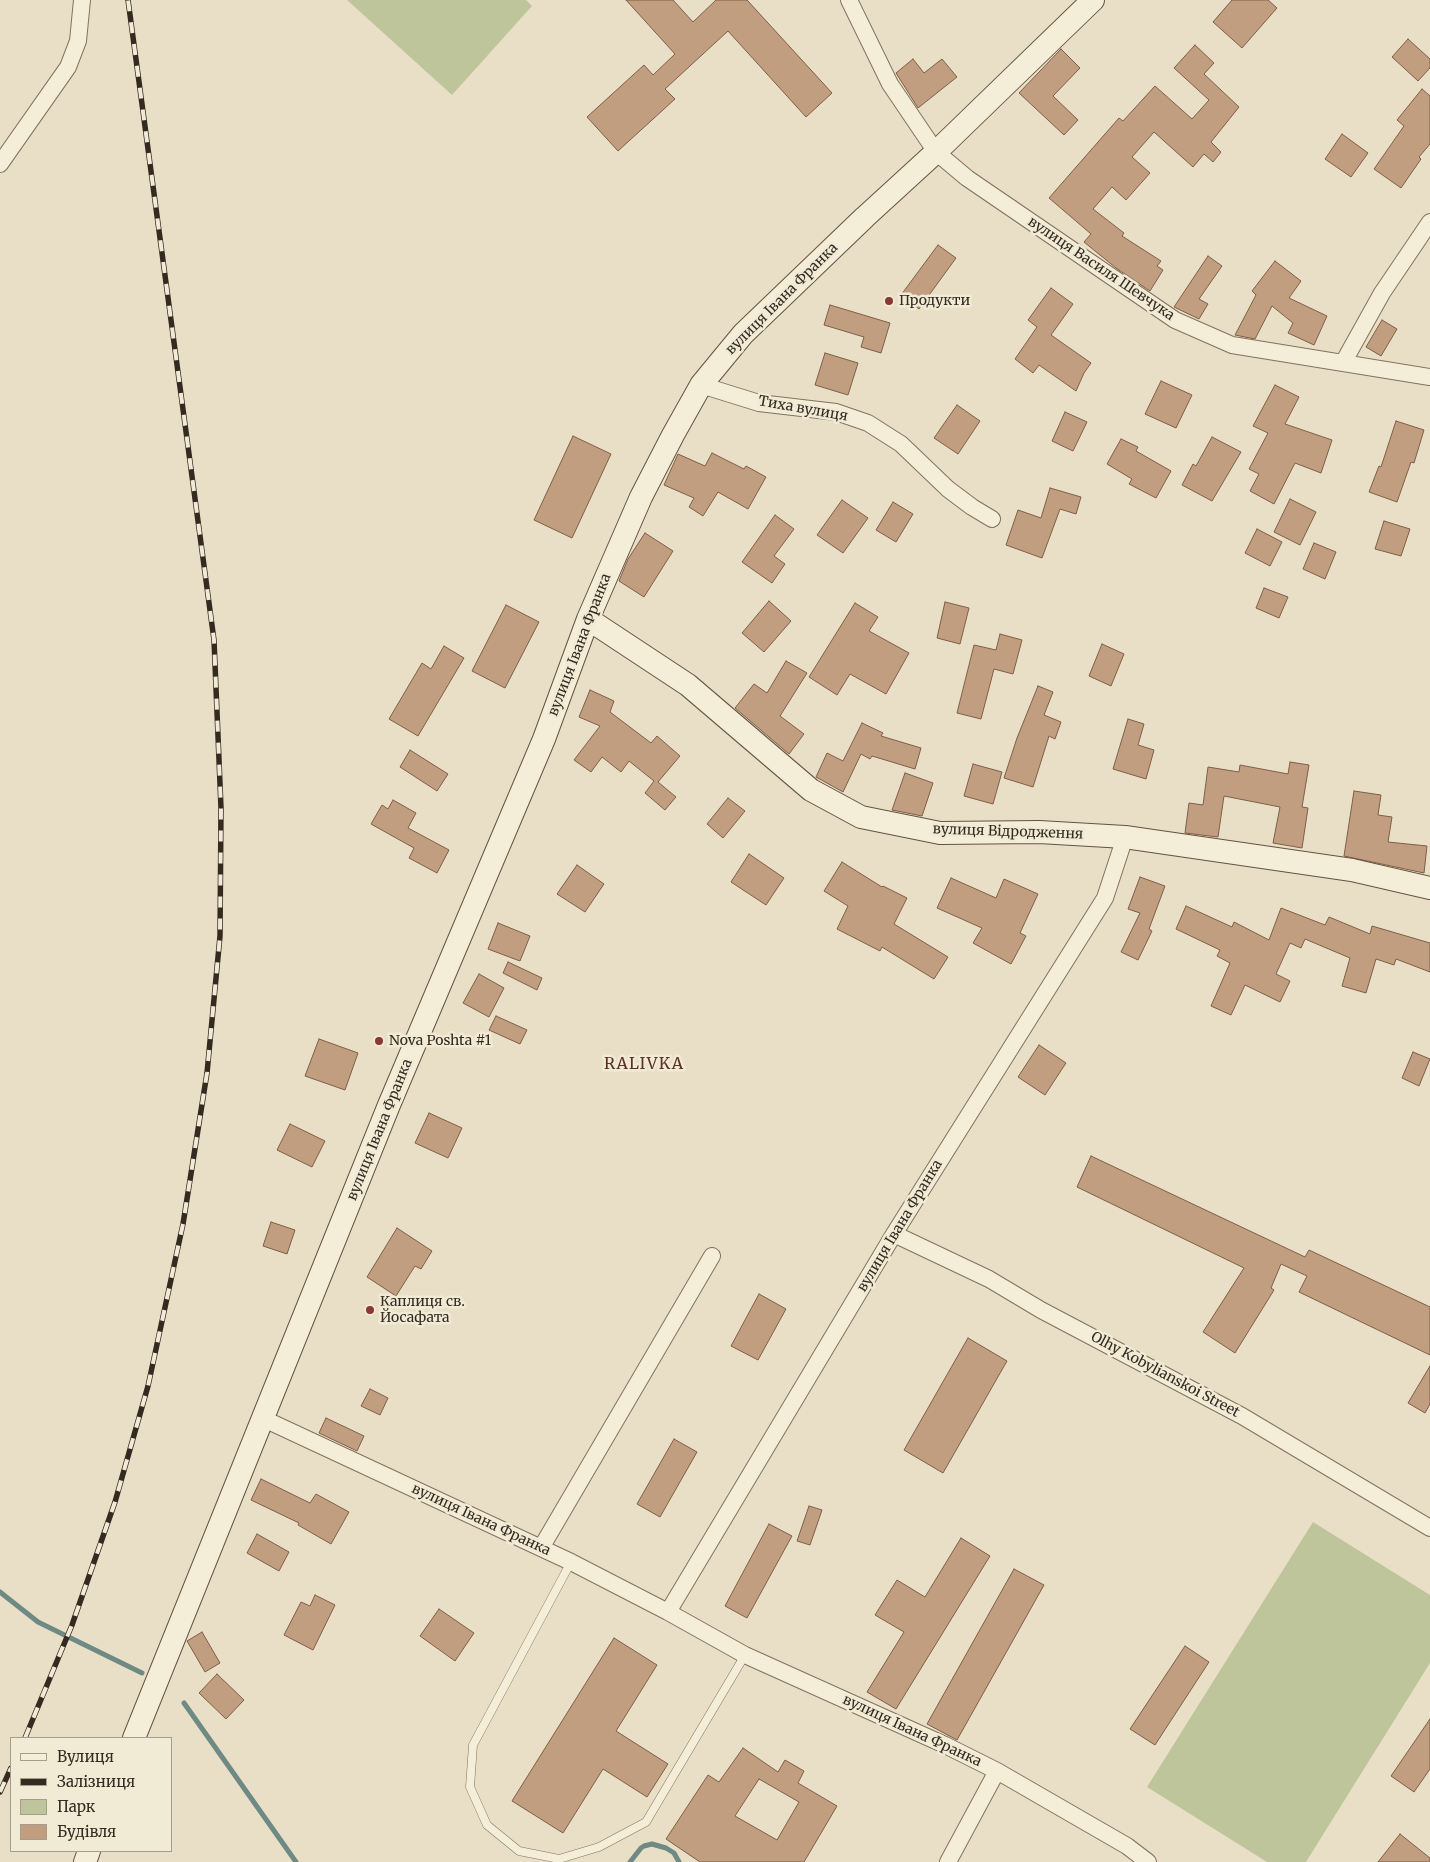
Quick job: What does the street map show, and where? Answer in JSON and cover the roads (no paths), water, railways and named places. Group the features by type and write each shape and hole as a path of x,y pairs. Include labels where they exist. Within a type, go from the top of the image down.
{"main road":[{"name":"вулиця Івана Франка","path":"134,1737 389,1105 544,739 588,619 641,497 672,435 701,385 743,334 865,216 936,152 1093,0"},
{"name":"вулиця Відродження","path":"588,619 688,685 811,790 861,817 940,833 1039,832 1125,837 1352,870 1430,888"}],"street":[{"path":"0,164 68,67 78,41 82,0"},
{"name":"вулиця Василя Шевчука","path":"849,0 890,84 936,152 967,178 1175,320 1232,345 1430,377"},
{"path":"1343,363 1382,293 1430,222"},
{"name":"Тиха вулиця","path":"701,385 759,403 836,412 868,423 901,444 948,489 992,519"},
{"name":"вулиця Івана Франка","path":"668,1612 894,1234 1105,898 1125,837"},
{"name":"Olhy Kobylianskoi Street","path":"894,1234 989,1279 1041,1310 1242,1416 1430,1528"},
{"path":"541,1548 712,1256"},
{"name":"вулиця Івана Франка","path":"264,1419 571,1562 668,1612 745,1655 997,1770 1127,1846 1148,1862"},
{"path":"948,1862 997,1770"}],"lane":[{"path":"571,1562 473,1746 470,1787 487,1825 519,1851 560,1859 599,1847 646,1822 745,1655"}],"waterway":[{"path":"0,1592 38,1622 142,1673"},
{"path":"184,1703 296,1862"},
{"path":"630,1862 641,1848 652,1844 666,1848 674,1853 679,1862"}],"railway":[{"path":"25,1737 72,1625 115,1502 148,1386 183,1224 207,1073 220,936 221,808 214,640 128,0"},
{"path":"0,1792 10,1770"}],"place":[{"name":"Продукти","path":"889,301"},
{"name":"Nova Poshta #1","path":"379,1041"},
{"name":"Каплиця св. Йосафата","path":"370,1310"}],"district":[{"name":"RALIVKA","path":"644,1064"}]}
